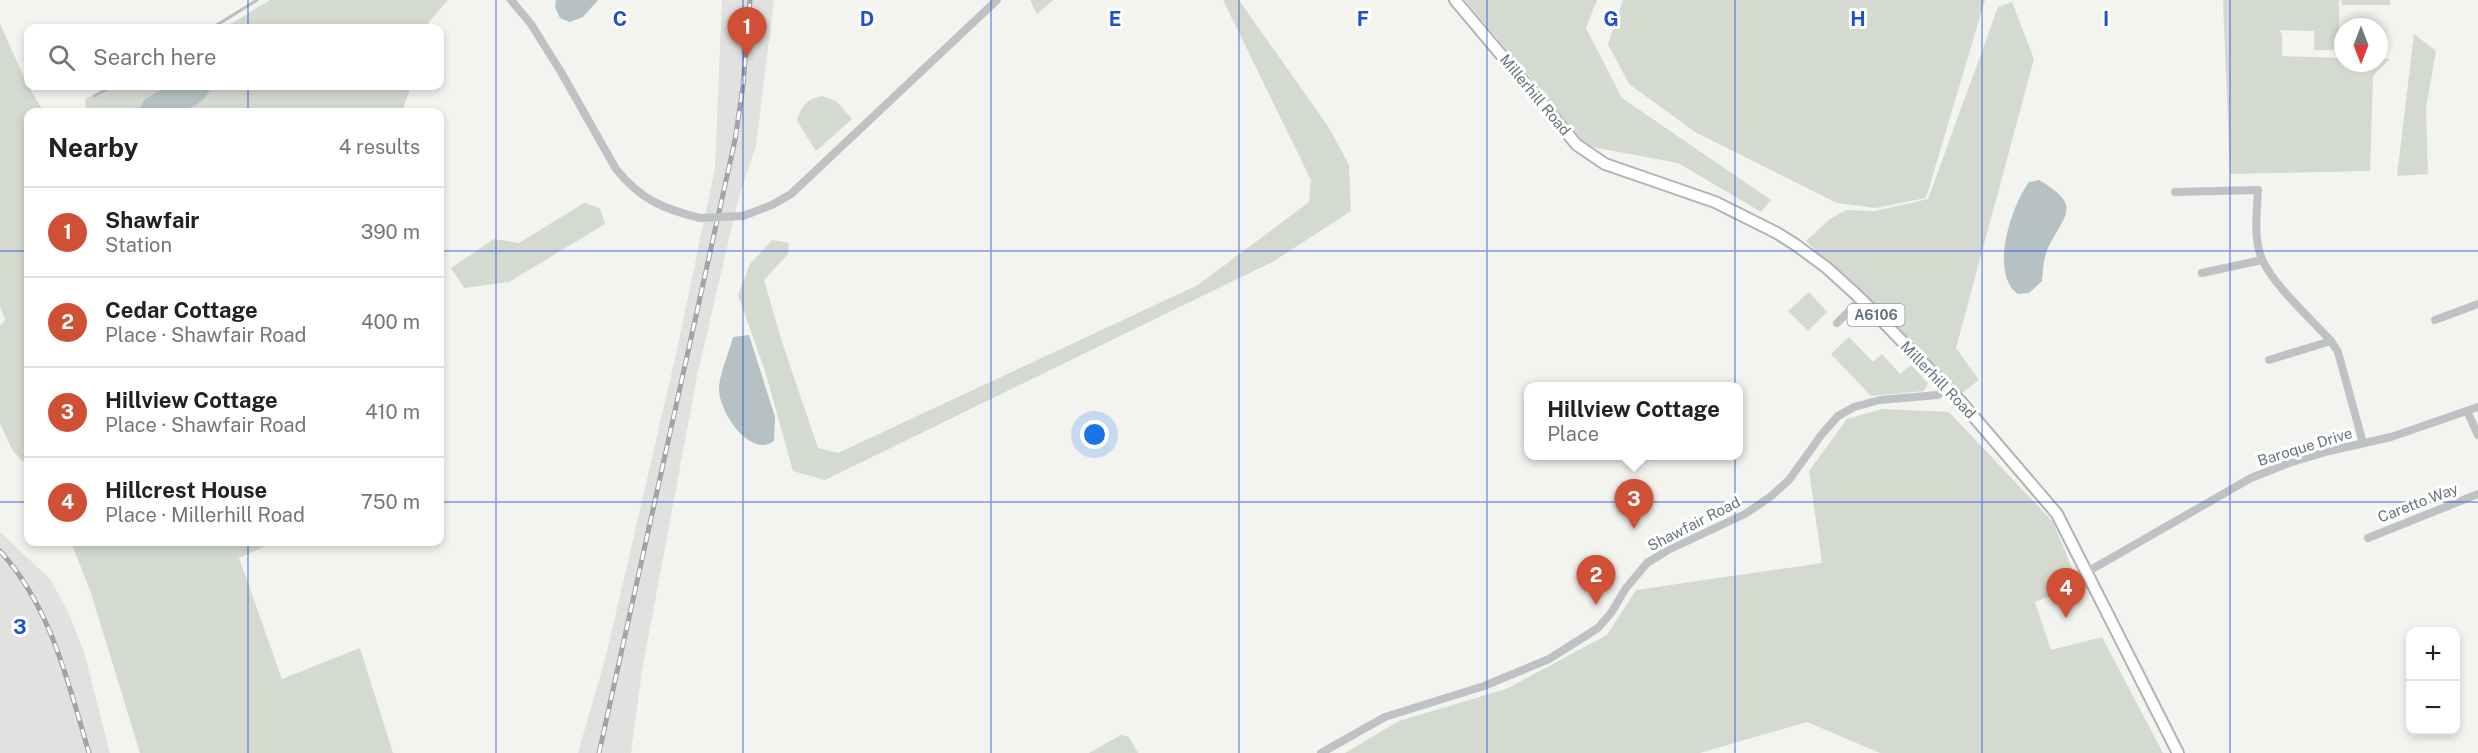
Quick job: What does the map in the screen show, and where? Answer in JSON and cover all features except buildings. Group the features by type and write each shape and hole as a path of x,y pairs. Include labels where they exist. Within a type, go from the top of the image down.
{"main road":[{"name":"Millerhill Road","path":"1455,0 1577,145 1605,164 1715,202 1777,232 1827,268 1861,299 1947,387 2057,513 2178,753"}],"street":[{"path":"515,1 561,72 616,169 631,188 655,204 678,213 700,218 721,219 742,216 772,205 791,194 996,0"},
{"path":"2175,192 2258,190 2257,240 2262,260 2274,278 2331,341 2338,352 2362,443"},
{"path":"2202,273 2262,260"},
{"path":"1837,323 1861,299"},
{"path":"2435,320 2478,304"},
{"path":"2269,360 2331,341"},
{"name":"Shawfair Road","path":"1322,753 1385,717 1484,686 1549,659 1568,648 1598,628 1647,562 1745,514 1770,497 1789,480 1838,416 1854,407 1880,400 1938,395 1947,387"},
{"name":"Baroque Drive","path":"2088,572 2251,478 2289,463 2427,426 2478,407"},
{"path":"2467,411 2478,435"},
{"name":"Caretto Way","path":"2368,538 2478,494"}],"shaded area":[{"path":"270,0 448,0 429,24 231,24"},
{"path":"556,0 598,0 583,17 570,22 560,18 555,7"},
{"path":"722,0 774,0 756,146 739,196 697,376 642,671 631,753 578,753 606,656 677,350 715,168"},
{"path":"1030,0 1053,0 1037,14"},
{"path":"1223,0 1239,0 1329,128 1349,165 1351,211 1274,261 825,480 793,471 765,371 738,295 750,264 772,240 789,243 788,254 764,280 782,342 818,448 838,453 1198,285 1309,202 1311,180"},
{"path":"1465,0 1597,0 1586,28 1622,98 1771,200 1761,212 1678,163 1587,146"},
{"path":"1623,0 1985,0 1926,198 1875,208 1837,203 1695,132 1629,84 1608,44"},
{"path":"2223,0 2339,0 2339,18 2334,18 2334,50 2314,50 2314,31 2279,30 2282,34 2282,56 2334,58 2334,72 2377,72 2373,76 2370,171 2230,174"},
{"path":"2341,0 2390,0 2390,5 2342,5"},
{"path":"2012,2 2034,59 1956,348 1979,380 1962,393 1806,241 1830,219 1846,210 1875,211 1928,199 1998,7"},
{"path":"0,24 24,77 24,90 30,90 42,108 24,108 24,463 13,451 0,424 0,326 5,320 0,306"},
{"path":"2414,34 2436,51 2426,108 2428,174 2397,176"},
{"path":"102,90 410,90 403,108 86,108 85,99"},
{"path":"160,90 209,90 199,103 188,108 140,108 144,100"},
{"path":"822,96 836,101 852,119 816,151 797,121 805,104"},
{"path":"2039,180 2061,197 2066,204 2066,211 2046,252 2042,281 2029,293 2018,294 2009,284 2005,271 2006,240 2022,193 2029,182"},
{"path":"584,203 600,208 605,224 509,282 464,288 451,268 494,239 519,243"},
{"path":"1809,292 1827,312 1808,331 1788,311"},
{"path":"749,335 775,417 774,441 764,445 745,438 737,430 729,419 720,397 721,376 733,337"},
{"path":"1849,337 1873,362 1882,354 1900,374 1911,365 1928,383 1924,391 1871,396 1831,354"},
{"path":"1882,409 1949,412 2053,522 2079,585 2035,602 2051,650 2102,637 2163,753 1880,753 1807,722 1700,753 1345,753 1399,721 1506,689 1607,635 1636,590 1822,563 1809,471 1847,419"},
{"path":"0,532 51,580 69,614 84,652 110,753 0,753"},
{"path":"73,546 265,546 239,558 282,679 360,648 393,753 140,753 91,593"},
{"path":"1121,735 1129,737 1138,753 1089,753"}],"waterway":[{"path":"218,24 257,0"},
{"path":"94,96 105,90"}],"railway":[{"path":"599,753 735,140 743,86 750,0"},
{"path":"0,551 18,573 45,621 56,646 89,753"}],"place":[{"name":"Shawfair","path":"747,57"},
{"name":"Hillview Cottage","path":"1634,529"},
{"name":"Cedar Cottage","path":"1596,605"},
{"name":"Hillcrest House","path":"2066,618"}]}
